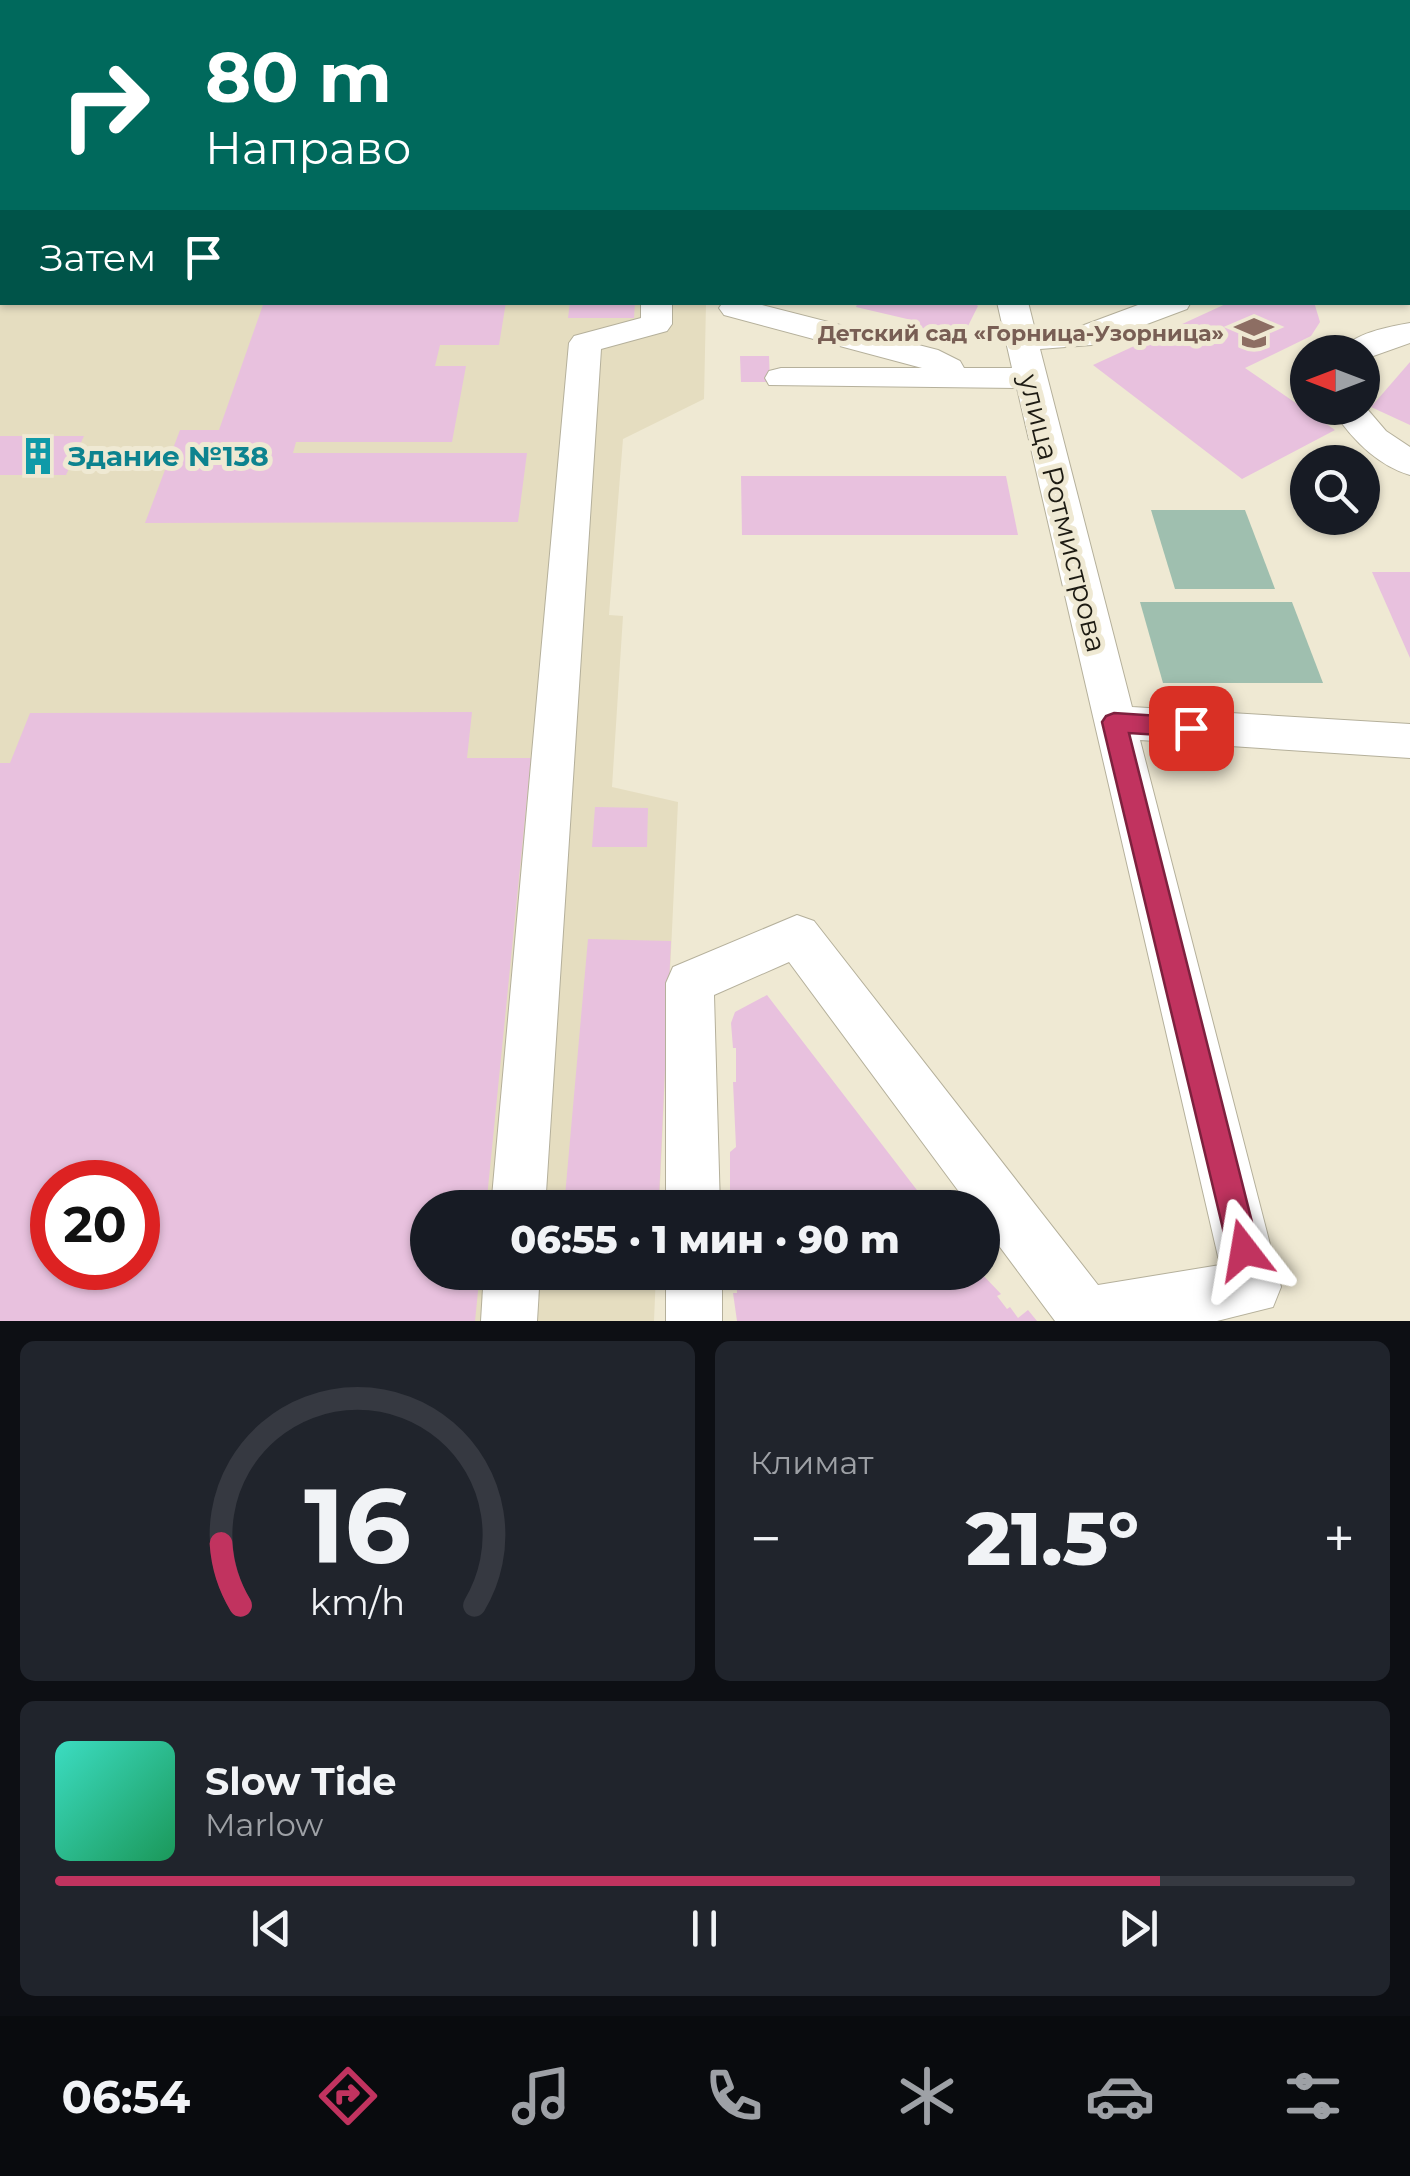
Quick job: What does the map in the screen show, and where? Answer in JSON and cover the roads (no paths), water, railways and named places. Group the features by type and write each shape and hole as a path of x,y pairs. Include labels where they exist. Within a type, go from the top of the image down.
{"street":[{"path":"519,1190 585,343 656,324 657,305"},
{"name":"улица Ротмистрова","path":"1013,305 1252,1287 1089,1318"},
{"path":"1021,340 1080,338 1168,305"},
{"path":"735,308 928,357 964,378"},
{"path":"1380,341 1410,333"},
{"path":"782,378 1029,378"},
{"path":"1363,425 1374,438 1410,462"},
{"path":"1114,722 1410,742"},
{"path":"693,1190 690,983 797,936 991,1190"},
{"path":"1000,1202 1089,1318"},
{"path":"509,1321 511,1290"},
{"path":"694,1290 694,1321"}],"place":[{"name":"Детский сад «Горница-Узорница»","path":"1254,333"},
{"name":"Здание №138","path":"38,456"}]}
